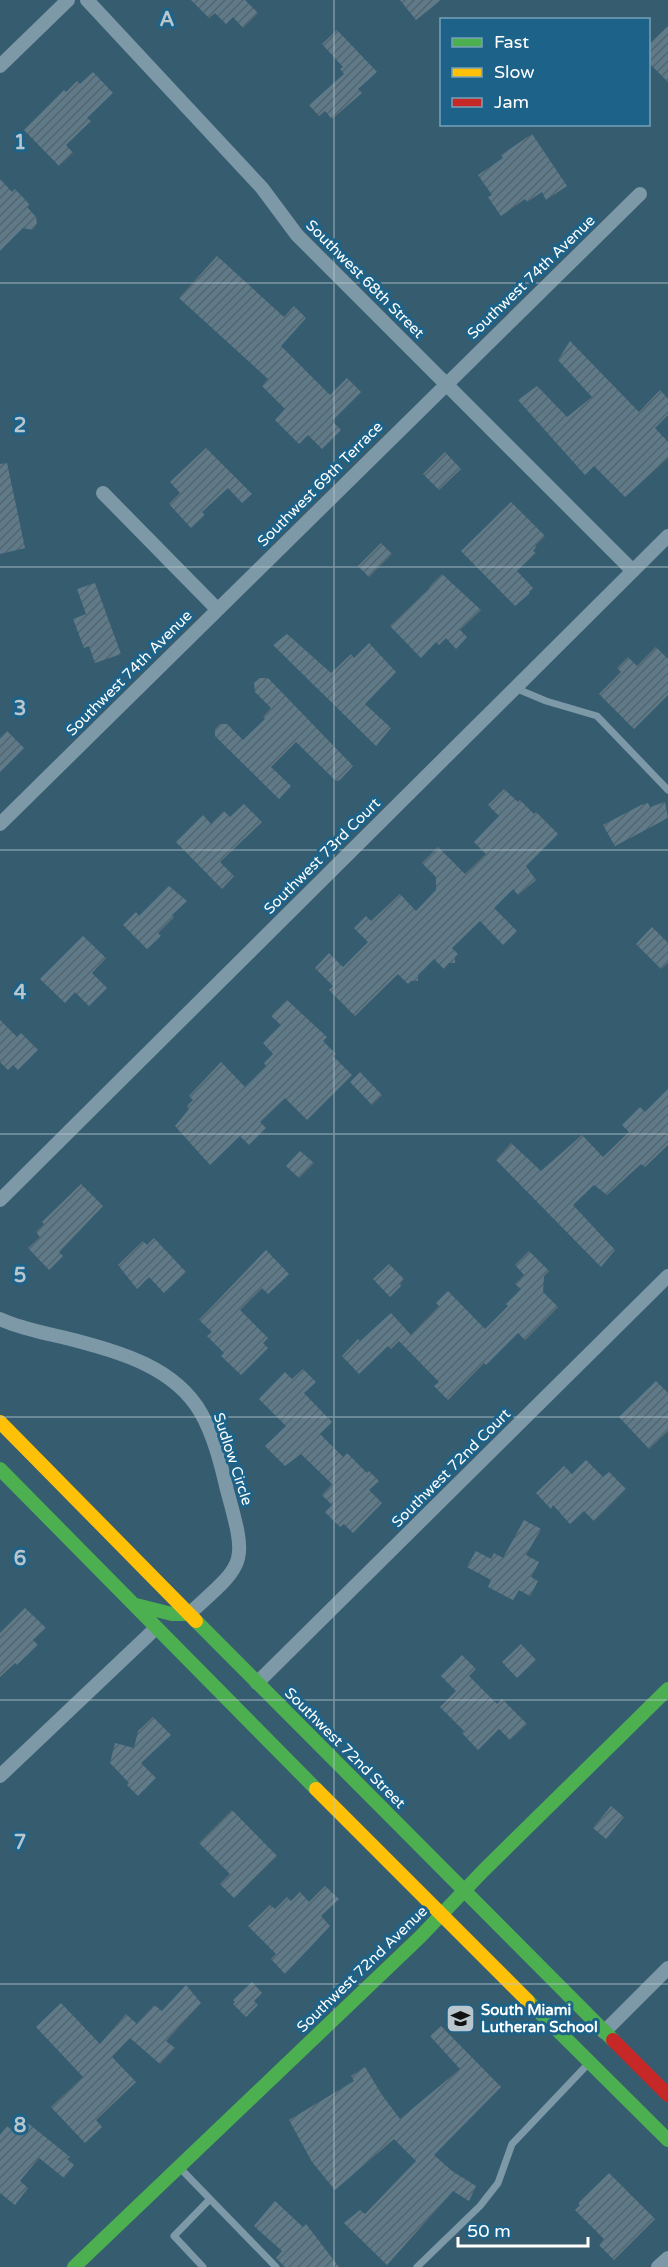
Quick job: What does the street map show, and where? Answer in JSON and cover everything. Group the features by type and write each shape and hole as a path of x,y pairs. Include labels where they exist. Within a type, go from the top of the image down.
{"main road":[{"name":"Southwest 72nd Street","path":"0,1422 668,2095"},
{"path":"0,1469 441,1915 668,2140"},
{"path":"134,1604 172,1614 189,1614"},
{"name":"Southwest 72nd Avenue","path":"74,2267 441,1915 668,1689"}],"street":[{"path":"0,66 68,0"},
{"name":"Southwest 68th Street","path":"87,0 262,188 297,235 633,571"},
{"name":"Southwest 74th Avenue","path":"446,383 640,194"},
{"name":"Southwest 69th Terrace","path":"217,609 446,383"},
{"path":"103,493 217,609"},
{"name":"Southwest 73rd Court","path":"0,1200 668,536"},
{"name":"Southwest 74th Avenue","path":"0,824 217,609"},
{"name":"Southwest 72nd Court","path":"257,1683 668,1276"},
{"name":"Sudlow Circle","path":"0,1318 17,1326 103,1349 157,1369 178,1384 198,1407 208,1427 223,1474 235,1517 240,1555 230,1576 189,1614"},
{"path":"0,1776 156,1628"},
{"path":"604,2032 668,1968"},
{"path":"658,2267 668,2258"}],"lane":[{"path":"515,688 546,701 597,716 668,790"},
{"path":"417,2267 480,2205 498,2183 512,2144 589,2063"},
{"path":"178,2166 276,2267"},
{"path":"203,2267 174,2236 210,2199"}],"building":[{"path":"191,0 245,0 258,13 243,28 233,17 226,24 215,13 209,18"},
{"path":"400,0 441,0 416,20"},
{"path":"668,26 668,82 650,64 650,43"},
{"path":"337,30 377,72 358,89 362,93 332,119 325,111 319,116 309,105 344,74 340,69 343,67 322,44"},
{"path":"93,72 113,93 87,118 91,121 66,145 73,153 59,166 24,130 64,90 66,92 77,81 80,84"},
{"path":"532,134 567,186 546,200 542,192 527,202 525,199 501,216 488,197 492,195 478,175 503,158 501,155"},
{"path":"0,179 12,192 15,189 30,205 27,207 36,217 37,224 32,230 23,228 0,251"},
{"path":"217,256 284,317 294,306 306,318 281,346 330,395 347,378 361,392 332,421 341,430 322,449 308,435 299,444 275,420 285,409 262,386 268,379 179,298"},
{"path":"570,341 639,412 660,390 668,399 668,415 655,428 668,442 668,458 625,497 594,466 585,475 518,400 537,386 567,417 592,397 558,360"},
{"path":"206,448 252,494 242,503 228,488 202,512 205,515 191,528 169,504 180,493 170,482"},
{"path":"445,452 461,469 439,490 423,474"},
{"path":"7,463 25,548 0,554 0,464"},
{"path":"511,502 545,536 535,546 533,551 536,553 517,571 533,588 515,606 461,551"},
{"path":"381,543 392,554 369,577 358,566"},
{"path":"442,574 481,610 460,630 467,637 456,649 446,638 439,645 436,642 421,658 390,626"},
{"path":"95,583 121,654 95,663 89,646 84,648 73,619 86,614 77,589"},
{"path":"287,634 331,673 351,654 354,658 369,643 396,672 365,704 391,728 376,746 273,645"},
{"path":"656,647 668,659 668,695 634,729 599,694 621,672 617,668 628,657 637,666"},
{"path":"260,678 268,678 353,766 340,780 336,781 296,742 271,767 291,786 279,799 215,736 215,729 220,724 227,724 243,740 265,719 263,717 271,708 255,692 254,683"},
{"path":"7,731 24,748 0,772 0,738"},
{"path":"504,789 534,814 536,812 558,834 526,866 536,880 518,895 513,889 494,908 517,931 503,945 480,921 452,948 458,954 455,957 455,963 449,963 444,969 434,959 418,975 418,981 411,981 408,984 398,974 355,1016 329,990 333,986 315,968 329,953 343,967 368,942 354,928 366,916 371,921 400,894 416,911 436,890 436,877 422,863 438,847 465,874 486,854 474,842 499,816 488,805"},
{"path":"665,802 668,818 615,846 603,825 641,805 648,803 650,807"},
{"path":"244,804 262,822 220,862 234,876 222,889 176,842 203,815 211,824 224,811 230,817"},
{"path":"169,886 187,901 172,915 174,917 158,933 161,936 147,949 123,925 136,912 139,916"},
{"path":"652,927 668,943 668,963 661,969 636,944"},
{"path":"83,936 106,958 92,973 107,988 89,1006 75,992 65,1003 40,979"},
{"path":"287,1000 327,1037 323,1041 336,1054 333,1056 352,1075 307,1120 285,1098 260,1122 266,1128 249,1145 240,1136 210,1165 175,1126 189,1109 187,1106 193,1100 189,1096 221,1062 245,1087 266,1066 264,1063 273,1054 263,1043 281,1025 271,1016"},
{"path":"0,1020 17,1037 21,1033 38,1050 18,1070 13,1065 8,1070 0,1062"},
{"path":"360,1072 382,1095 372,1105 350,1082"},
{"path":"668,1089 668,1145 645,1167 641,1164 607,1195 594,1185 573,1205 615,1250 601,1267 496,1160 511,1143 541,1171 582,1135 603,1157 629,1132 622,1125 640,1107 645,1112"},
{"path":"300,1151 314,1163 299,1178 286,1166"},
{"path":"81,1184 103,1206 59,1252 63,1256 49,1270 28,1248 40,1237 36,1232 44,1224 42,1222"},
{"path":"154,1238 186,1272 164,1293 149,1277 137,1289 118,1265 143,1241 147,1245"},
{"path":"266,1250 289,1274 268,1294 262,1288 240,1310 268,1338 263,1343 268,1348 241,1375 221,1356 224,1353 207,1336 212,1332 199,1320"},
{"path":"529,1251 549,1271 544,1276 543,1292 558,1307 525,1340 518,1333 486,1365 484,1363 448,1400 434,1386 439,1382 399,1341 391,1349 388,1346 359,1374 342,1356 358,1339 360,1341 391,1313 411,1335 439,1306 436,1303 448,1291 485,1329 521,1289 515,1284 524,1275 515,1265"},
{"path":"389,1264 404,1279 401,1286 390,1297 373,1279"},
{"path":"303,1369 316,1382 304,1393 332,1422 320,1434 343,1457 347,1453 367,1473 369,1471 379,1481 369,1490 382,1503 353,1533 344,1524 340,1527 325,1512 332,1505 322,1495 332,1484 301,1454 285,1466 265,1446 286,1426 259,1399 285,1372 292,1379"},
{"path":"656,1381 668,1393 668,1431 649,1449 619,1417"},
{"path":"586,1460 603,1477 609,1472 626,1489 594,1521 584,1511 570,1524 553,1505 551,1509 536,1493 564,1466 572,1474"},
{"path":"524,1520 541,1529 526,1555 539,1562 531,1577 538,1581 530,1596 519,1590 513,1600 488,1587 491,1580 467,1567 476,1551 491,1559 494,1553 503,1558"},
{"path":"25,1608 46,1628 33,1640 38,1645 0,1677 0,1633"},
{"path":"521,1644 536,1660 517,1678 502,1662"},
{"path":"462,1655 476,1669 469,1676 497,1704 502,1699 527,1724 510,1740 499,1729 478,1750 462,1733 464,1731 440,1707 456,1691 441,1676"},
{"path":"153,1717 171,1735 141,1763 156,1778 138,1796 110,1763 115,1743 134,1748 138,1731"},
{"path":"611,1806 624,1817 606,1839 593,1828"},
{"path":"232,1810 277,1856 234,1898 220,1884 230,1874 199,1843"},
{"path":"325,1886 339,1899 321,1916 330,1926 285,1974 271,1959 276,1954 248,1926 270,1905 275,1909 287,1897 291,1901 300,1892 309,1902"},
{"path":"252,1982 262,1993 254,2001 258,2005 246,2017 233,2004 235,2002 233,2000"},
{"path":"186,1985 201,2003 166,2041 175,2048 160,2064 130,2038 112,2057 136,2082 96,2120 102,2127 85,2143 51,2107 83,2077 36,2027 61,2003 100,2044 126,2014 137,2024 154,2005 162,2011"},
{"path":"441,2026 501,2087 434,2155 452,2171 476,2186 469,2201 453,2191 387,2265 344,2223 360,2210 365,2214 416,2161 394,2139 335,2190 312,2162 289,2120 354,2081 351,2076 365,2067 400,2119 460,2069 430,2036"},
{"path":"24,2120 70,2157 67,2159 74,2165 64,2178 39,2158 20,2181 28,2188 15,2205 0,2193 0,2135 7,2126 14,2132"},
{"path":"609,2173 655,2219 614,2260 599,2245 604,2239 575,2210 580,2205 578,2203"},
{"path":"275,2201 303,2227 306,2224 339,2267 285,2267 276,2258 282,2251 254,2226"}],"traffic: fast":[{"path":"0,1469 316,1789"},
{"path":"136,1605 172,1614 189,1614"},
{"path":"196,1621 613,2040"},
{"path":"74,2267 420,1937 483,1871 668,1689"},
{"path":"528,2001 668,2140"}],"traffic: slow":[{"path":"0,1422 196,1621"},
{"path":"316,1789 528,2001"}],"traffic: jam":[{"path":"613,2040 668,2095"}],"place":[{"name":"South Miami Lutheran School","path":"460,2019"}]}
